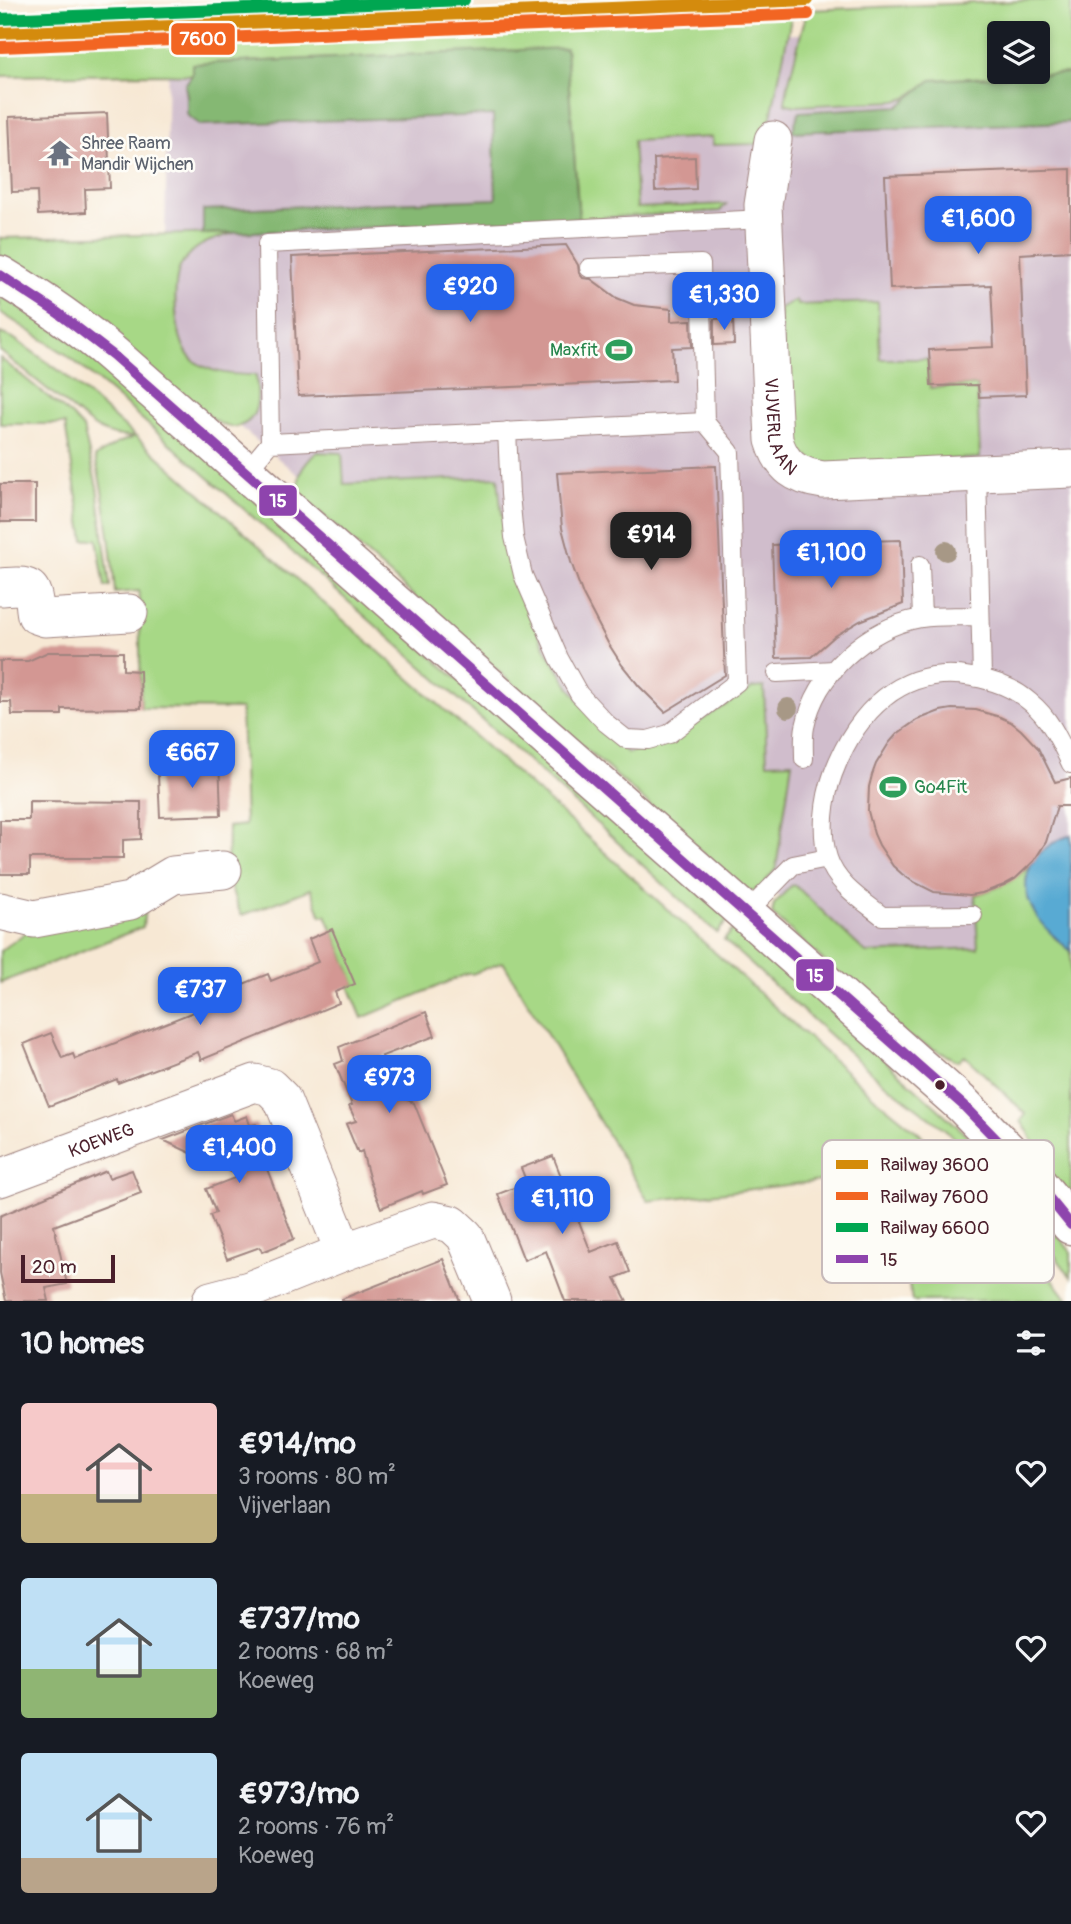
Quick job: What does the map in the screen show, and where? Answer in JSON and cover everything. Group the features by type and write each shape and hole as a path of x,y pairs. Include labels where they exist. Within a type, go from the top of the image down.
{"street":[{"name":"VIJVERLAAN","path":"773,140 763,205 774,440 779,456 804,477 823,480 1071,469"},
{"path":"0,275 86,332 963,1105 997,1140"},
{"path":"0,587 27,587 32,593 36,615 45,618 130,613"},
{"path":"0,911 34,919 130,901 173,875 223,870"},
{"name":"KOEWEG","path":"0,1178 255,1083 271,1087 282,1099 344,1252"},
{"path":"1054,1204 1071,1225"},
{"path":"211,1300 249,1290 433,1220 452,1224 465,1236 492,1301"}],"lane":[{"path":"246,472 270,443 267,244 764,219"},
{"path":"507,431 514,537 523,575 559,658 579,694 606,723 626,739 648,740 669,734 737,682 730,452 705,422 701,264 589,268"},
{"path":"270,443 705,422"},
{"path":"977,473 982,678"},
{"path":"920,565 922,618"},
{"path":"804,759 807,718 819,690 834,670 860,645 894,626 922,618 980,616"},
{"path":"776,673 834,670"},
{"path":"973,915 881,916 846,887 835,872 828,858 824,823 830,783 839,759 860,721 889,694 921,678 939,674 982,678 1017,692 1032,703 1055,731 1071,764"},
{"path":"746,913 793,865 828,858"}],"shaded area":[{"path":"1071,24 1071,988 883,991 503,645 163,363 168,57 987,27 987,84 1050,84 1050,25"}],"green space":[{"path":"1071,0 1071,73 1050,74 1050,21 987,21 987,77 932,80 906,98 896,101 797,106 785,102 807,10"},
{"path":"792,14 767,136 760,144 713,145 712,137 633,141 637,208 726,204 720,211 579,219 566,49 193,64 192,75 0,76 0,45"},
{"path":"566,48 579,219 203,234 203,210 496,199 493,115 200,125 187,115 185,85 192,75 192,64"},
{"path":"1071,73 1071,122 792,132 799,112 899,106 931,80 987,77 987,84 1050,84 1050,74"},
{"path":"234,233 205,243 187,257 177,277 175,302 183,343 194,361 216,371 256,375 255,412 246,423 233,427 217,422 0,258 0,238"},
{"path":"0,295 80,346 729,919 717,933 522,755 125,404 67,355 0,312"},
{"path":"796,300 797,305 878,302 880,359 928,359 930,388 977,385 980,458 821,465 798,451 792,443 779,308"},
{"path":"0,333 13,338 64,374 548,801 874,1097 927,1140 822,1140 822,1181 648,1201 503,962 467,974 362,1018 349,986 355,984 326,915 321,916 311,889 241,915 227,878 228,827 245,825 241,709 141,708 139,591 115,593 108,525 95,457 134,437 109,434 88,422 0,351"},
{"path":"0,358 83,428 97,487 110,586 105,587 97,539 84,540 65,424 0,424"},
{"path":"317,452 342,453 344,484 498,477 501,510 515,573 538,632 570,688 603,730 628,753 671,739 753,688 764,687 767,763 792,762 776,869 760,888 754,891 745,890 299,494 302,470"},
{"path":"1032,863 1026,880 1054,937 1071,951 1071,1202 1054,1181 1054,1140 1032,1140 1021,1121 1026,1114 965,1056 958,1061 907,1036 772,914 774,904 795,885 866,953 978,948 975,895 1006,884"},
{"path":"145,906 143,927 0,983 0,951 41,922"},
{"path":"736,926 973,1140 956,1140 880,1080 724,940"},
{"path":"1054,1230 1071,1252 1071,1277 1054,1255"},
{"path":"1054,1281 1068,1300 912,1301 909,1283"}],"water":[{"path":"1071,835 1071,951 1039,920 1031,906 1026,880 1036,858 1045,849"}],"building":[{"name":"Shree Raam Mandir Wijchen","path":"107,113 110,188 85,189 86,212 38,215 37,191 12,192 9,117"},
{"path":"695,157 696,189 655,191 654,159"},
{"path":"1071,169 1071,251 1020,254 1026,395 979,397 978,385 931,386 929,350 994,347 991,285 890,289 885,176"},
{"path":"566,245 583,278 591,279 617,298 634,305 671,309 671,321 691,320 692,347 672,348 674,380 298,396 292,257"},
{"path":"733,318 734,344 714,345 714,319"},
{"path":"716,466 725,675 665,712 622,665 583,595 562,528 557,473"},
{"path":"0,484 35,484 35,522 0,522"},
{"path":"865,537 865,541 901,540 903,604 860,621 835,636 811,657 776,658 772,545 835,542 835,538"},
{"path":"48,652 123,652 123,670 140,671 141,708 62,709 62,715 12,715 11,702 0,702 0,661 28,661"},
{"path":"952,709 976,710 1011,722 1038,748 1055,782 1071,778 1071,806 1057,806 1046,842 1034,861 1015,879 1004,885 970,895 934,892 902,874 879,845 868,811 872,775 889,743 917,720"},
{"path":"219,757 221,815 160,817 158,774 185,774 184,758"},
{"path":"29,801 141,802 141,839 123,840 123,858 30,858 30,874 0,874 0,820 29,820"},
{"path":"332,929 355,984 335,992 339,1003 201,1060 198,1052 118,1083 117,1079 49,1106 24,1044 51,1033 62,1058 73,1054 75,1059 229,998 226,991 268,974 271,981 318,962 309,939"},
{"path":"426,1012 435,1036 382,1056 397,1095 414,1103 447,1185 423,1194 422,1191 381,1208 362,1151 358,1153 346,1124 356,1121 335,1064 343,1061 339,1047"},
{"path":"231,1114 234,1121 247,1116 250,1125 256,1124 273,1168 267,1169 294,1239 262,1252 260,1247 227,1259 210,1215 216,1213 206,1189 240,1176 163,1140"},
{"path":"553,1156 591,1252 618,1241 630,1272 615,1278 627,1301 565,1301 546,1251 524,1260 498,1194 527,1183 521,1168"},
{"path":"132,1170 141,1193 54,1226 67,1284 46,1288 49,1301 6,1301 0,1273 0,1216 106,1171 109,1178"},
{"path":"443,1259 460,1301 342,1301 342,1299"}],"rail line":[{"name":"6600","path":"0,19 464,0"},
{"name":"3600","path":"0,33 807,0"},
{"name":"7600","path":"1,47 808,14"}],"transit line":[{"name":"15","path":"0,275 58,313 113,355 963,1105 997,1140"},
{"name":"15","path":"1054,1204 1071,1225"}],"place":[{"name":"Shree Raam Mandir Wijchen","path":"60,153"},
{"name":"Maxfit","path":"619,350"},
{"name":"Go4Fit","path":"893,787"}]}
